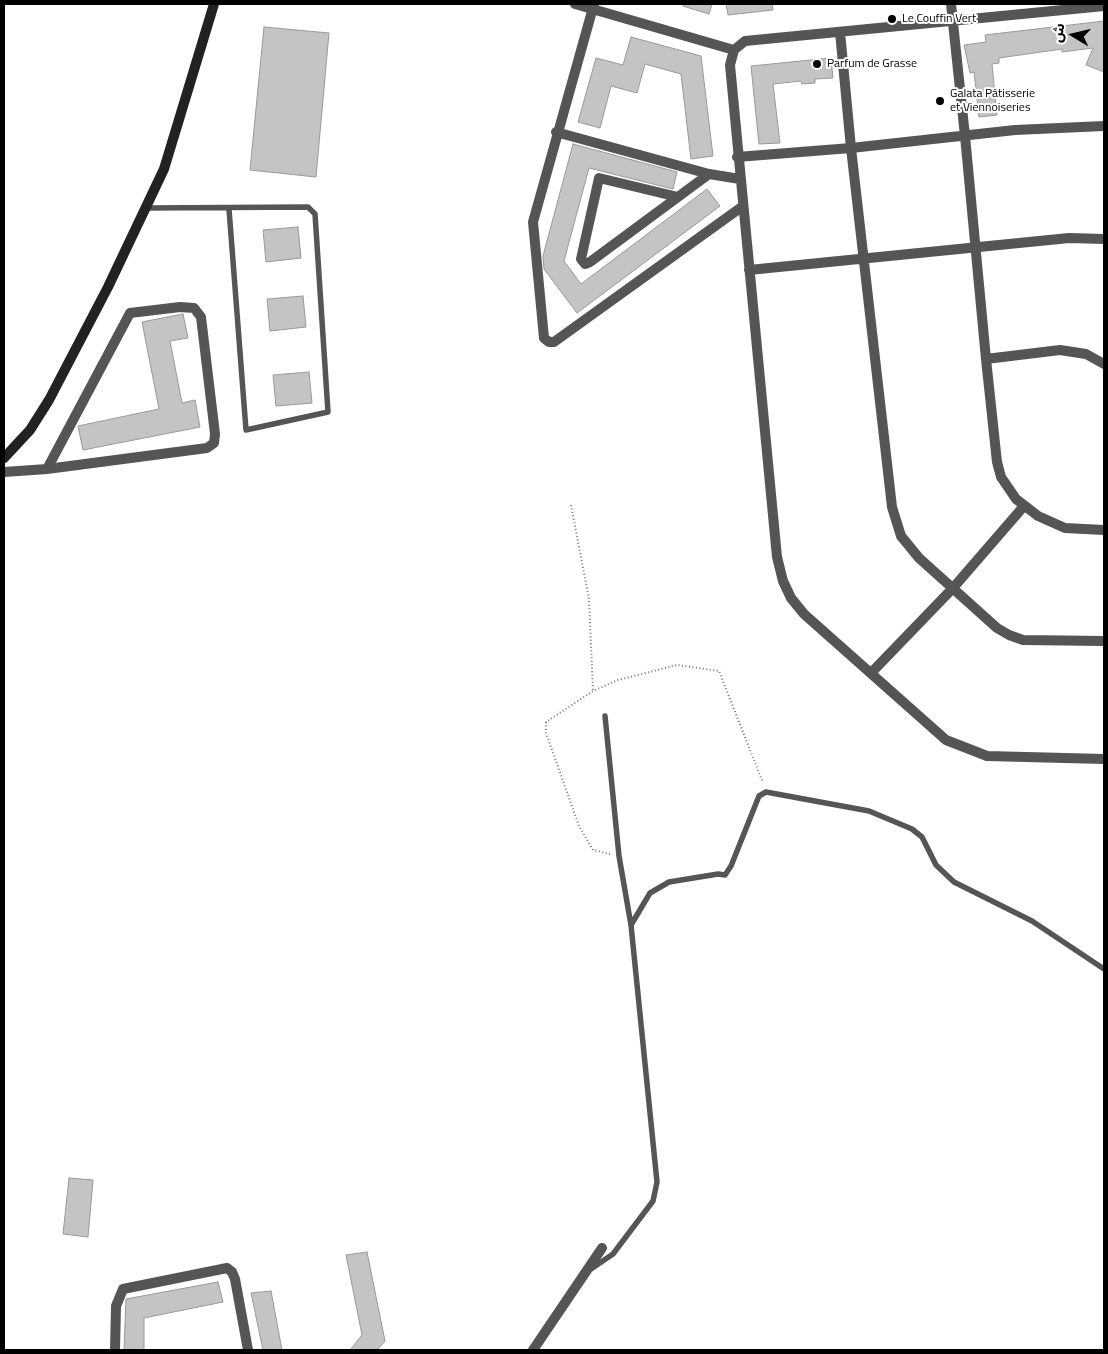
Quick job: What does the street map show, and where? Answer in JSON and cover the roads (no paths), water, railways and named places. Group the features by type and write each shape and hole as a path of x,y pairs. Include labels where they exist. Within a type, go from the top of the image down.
{"main road":[{"path":"4,458 30,430 49,400 108,287 146,208 164,169 214,4"}],"street":[{"path":"575,4 593,6 734,50"},
{"path":"950,4 997,462 1001,476 1008,488 1024,506 1038,516 1064,528 1104,530"},
{"path":"593,6 556,132 533,222 533,241 544,338 549,342 554,342 743,206"},
{"path":"1104,6 744,41 734,50 730,65 737,157 777,557 783,581 791,598 804,614 872,672 946,740 966,750 987,756 1104,759"},
{"path":"840,32 851,148 895,523 908,547 997,628 1009,635 1023,640 1104,641"},
{"path":"737,157 851,148 1061,127 1104,126"},
{"path":"556,132 709,174 740,178"},
{"path":"678,197 600,178 580,259 585,264 590,262 678,197 709,174"},
{"path":"749,270 1069,238 1104,239"},
{"path":"4,472 47,469 207,448 214,443 215,434 201,317 194,308 180,307 130,313 47,469"},
{"path":"986,359 1067,350 1086,354 1104,364"},
{"path":"872,672 953,588 1024,506"},
{"path":"533,1350 602,1248"},
{"path":"115,1350 116,1306 123,1290 227,1268 232,1272 235,1279 248,1350"}],"lane":[{"path":"146,208 229,209 308,207 315,214 328,412 246,430 229,209"},
{"path":"585,1274 612,1254 653,1201 657,1182 632,925 619,856 605,716"},
{"path":"632,925 650,893 669,882 718,874 724,875 731,866 759,796 766,792 869,811 912,829 922,837 936,865 954,882 1032,921 1104,969"}],"place":[{"name":"Le Couffin Vert","path":"892,19"},
{"name":"Parfum de Grasse","path":"817,64"},
{"name":"Galata Pâtisserie et Viennoiseries","path":"940,101"}]}
